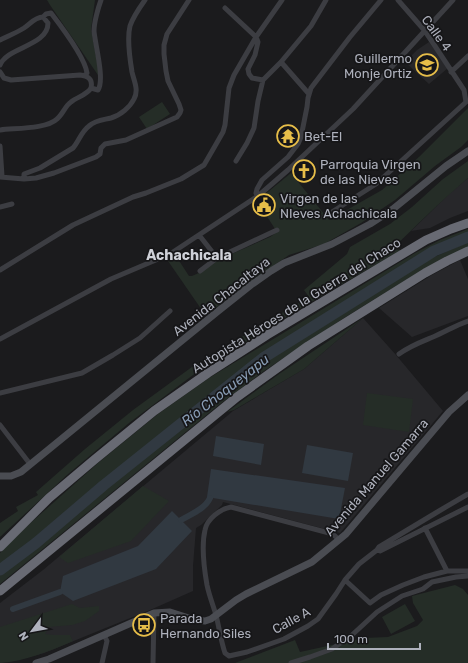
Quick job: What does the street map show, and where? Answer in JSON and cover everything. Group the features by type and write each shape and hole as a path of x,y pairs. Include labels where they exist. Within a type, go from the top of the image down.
{"highway":[{"name":"Autopista Héroes de la Guerra del Chaco","path":"0,547 49,498 94,460 154,411 208,373 267,335 426,240 468,223"},
{"path":"0,591 237,397 308,346 425,273 447,260 468,251"}],"street":[{"path":"91,88 98,90 100,84 94,31 100,0"},
{"path":"24,178 24,174 40,168 73,148 77,144 85,129 94,122 118,115 123,112 134,100 136,88 132,72 129,35 131,25 145,0"},
{"path":"0,146 1,176 36,178 96,158 100,154 101,148 105,144 126,140 177,117 181,110 168,81 164,45 167,34 189,0"},
{"path":"0,270 73,226 133,197 146,194 181,179 204,165 220,137 225,124 229,88 234,75 256,37 282,0"},
{"path":"236,161 254,128 263,80 281,62 311,26 326,0"},
{"path":"258,196 256,192 257,188 262,180 288,157 298,144 303,129 311,88 381,0"},
{"name":"Calle 4","path":"324,217 376,184 466,102 464,90 425,31 398,0"},
{"path":"0,339 111,279 170,254 258,196 288,170 352,109 453,0"},
{"path":"225,8 256,37 258,42 255,55 248,69 252,78 263,80"},
{"path":"0,40 24,28 36,18 44,17 46,14 52,13 83,61 87,73 85,75"},
{"path":"0,65 8,56 45,34 48,23 44,17"},
{"path":"451,72 468,56"},
{"path":"281,62 309,94"},
{"path":"0,72 4,78 11,80 85,75 88,76 92,83 88,92 69,103 58,119 49,124 35,127 0,130"},
{"name":"Avenida Chacaltaya","path":"0,476 12,476 21,472 270,271 284,263 332,244 370,224 393,209 446,166 468,151"},
{"path":"0,207 12,204"},
{"path":"200,271 217,258 268,236 277,230"},
{"path":"199,235 217,258"},
{"path":"0,392 82,373 140,338 170,311"},
{"path":"399,354 418,343 468,321"},
{"name":"Avenida Manuel Gamarra","path":"36,663 49,659 154,613 170,612 195,620 211,620 246,594 312,562 346,534 449,412 468,395"},
{"path":"0,425 30,464"},
{"name":"Calle A","path":"216,616 222,646 225,654 229,656 247,652 284,639 318,619 345,580 359,564 379,547 468,494"},
{"path":"216,616 207,586 204,564 205,530 210,520 215,515 231,507 332,534 339,540"},
{"path":"377,550 380,551 468,507"},
{"path":"425,528 447,571"},
{"path":"345,580 370,603 381,595 403,585 424,578 447,571 468,571"},
{"path":"291,663 332,649 352,635 376,612 402,596 423,589 432,582 468,576"},
{"path":"153,663 154,613"},
{"path":"102,663 107,641 104,635"}],"shaded area":[{"path":"47,0 95,0 91,29 100,78 50,5"},
{"name":"Guillermo Monje Ortiz","path":"429,42 448,68 429,84 405,62 417,50"},
{"path":"162,102 170,114 147,129 139,117"},
{"path":"468,108 468,140 395,200 361,223 324,244 289,255 232,295 206,316 168,261 176,256 189,276 192,276 201,272 218,260 270,237 277,232 257,201 291,173 329,220 382,190 420,156"},
{"path":"468,161 468,178 392,249 401,250 294,312 197,372 129,423 67,475 0,537 0,523 18,511 16,507 38,495 36,492 85,449 133,410 196,364 309,297 304,290 347,254 350,247 390,224 412,207 443,179"},
{"path":"468,178 468,211 430,228 411,231 449,194"},
{"path":"468,229 468,235 433,249 362,291 260,355 0,565 0,553 26,527 98,463 158,414 209,378 415,253 440,240"},
{"path":"468,242 468,248 452,254 427,267 344,318 264,371 220,404 0,584 0,575 264,362 430,259"},
{"path":"460,260 468,279 468,316 412,337 379,308 432,275"},
{"path":"363,318 443,411 340,533 223,502 222,505 196,528 193,591 44,653 0,663 0,603 43,570 233,411 304,369"},
{"path":"363,318 304,369 234,410 227,412 279,374"},
{"path":"367,393 413,399 409,432 363,425"},
{"path":"216,436 264,444 261,465 213,456"},
{"path":"307,445 353,453 348,481 302,473"},
{"path":"211,469 345,488 339,519 207,497"},
{"path":"143,486 169,501 131,541 68,563 59,557"},
{"path":"172,511 192,531 156,569 73,601 60,592 63,576 138,546"},
{"path":"455,585 463,589 468,595 468,663 235,663 295,640 300,652 364,638 388,637 417,626 423,620 413,603 412,596"},
{"path":"72,604 80,608 99,606 99,611 85,621 72,625 49,627 45,634 70,635 73,641 28,658 0,663 0,627"},
{"path":"405,604 415,621 391,634 382,617"}],"waterway":[{"name":"Río Choqueyapu","path":"0,570 36,543 104,485 263,358 434,251 468,237"},
{"path":"181,520 205,505 210,498"},
{"path":"13,609 60,592"}],"place":[{"name":"Guillermo Monje Ortiz","path":"427,65"},
{"name":"Bet-El","path":"288,136"},
{"name":"Parroquia Virgen de las Nieves","path":"304,171"},
{"name":"Virgen de las NIeves Achachicala","path":"264,205"},
{"name":"Parada Hernando Siles","path":"144,625"}],"district":[{"name":"Achachicala","path":"189,255"}]}
